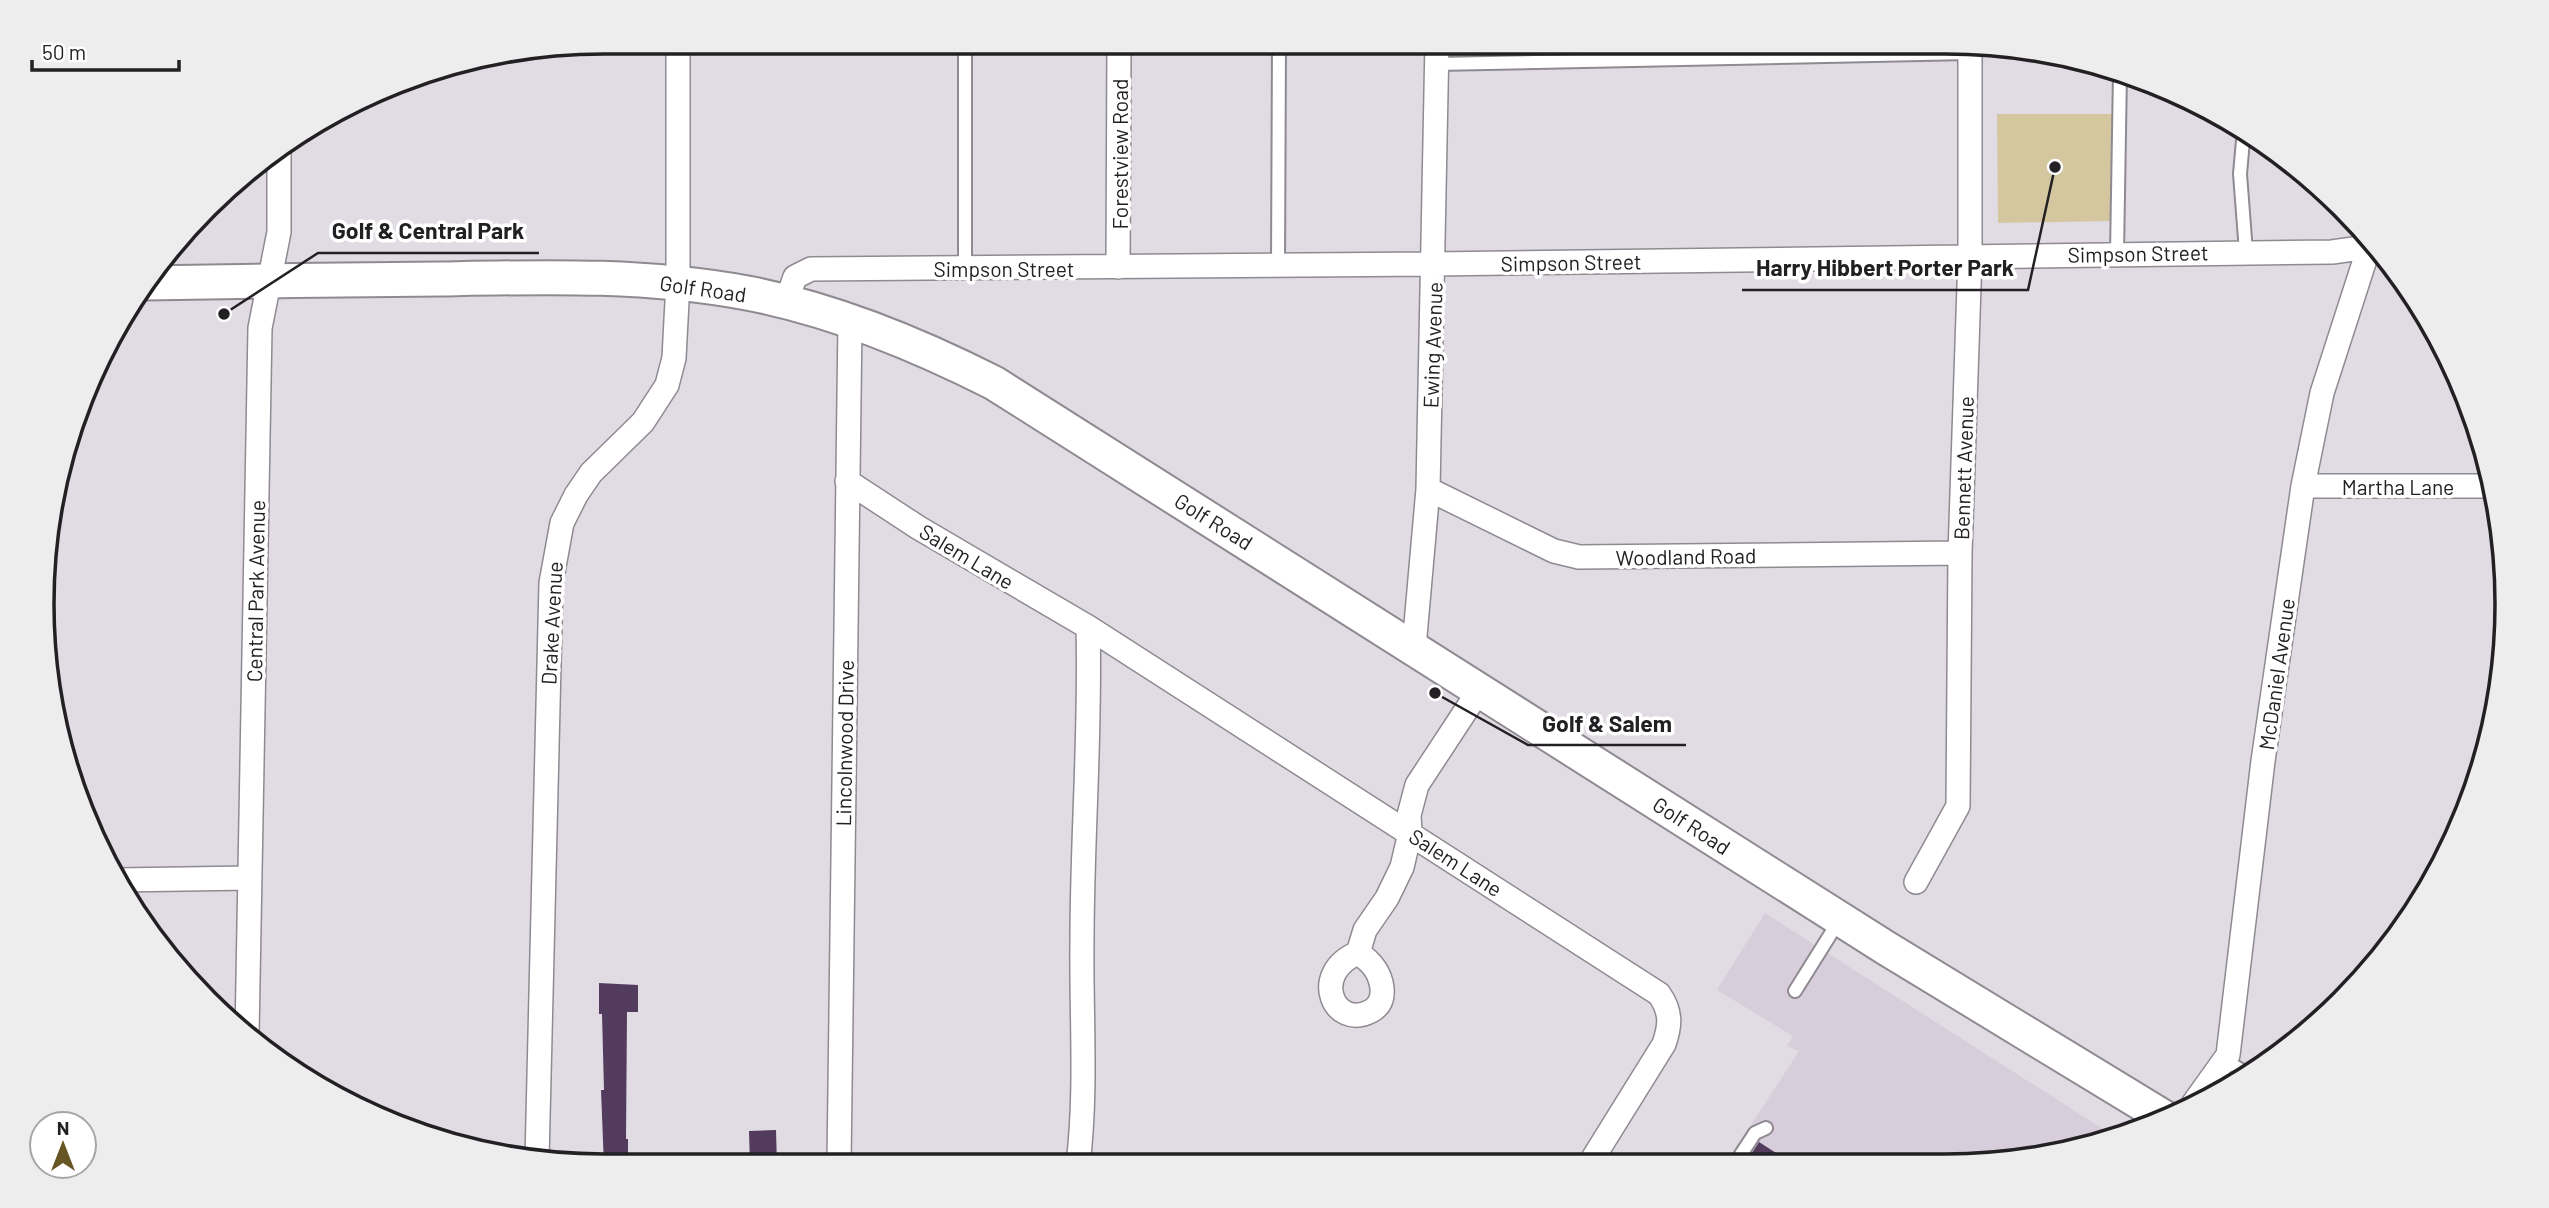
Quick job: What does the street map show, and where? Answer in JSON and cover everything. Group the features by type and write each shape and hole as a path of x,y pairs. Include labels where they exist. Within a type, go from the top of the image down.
{"main road":[{"name":"Golf Road","path":"158,283 596,276 678,282 786,302 849,322 952,362 994,383 1840,919 2155,1112"}],"street":[{"name":"Drake Avenue","path":"537,1150 551,583 562,523 576,495 591,473 643,422 667,385 674,358 678,282 678,54"},
{"name":"Forestview Road","path":"1118,267 1119,54"},
{"name":"Ewing Avenue","path":"1414,647 1427,489 1437,54"},
{"name":"Bennett Avenue","path":"1916,882 1958,806 1960,553 1970,256 1970,55"},
{"name":"Central Park Avenue","path":"247,1021 260,328 279,232 279,161"},
{"name":"Simpson Street","path":"786,302 795,276 811,269 1278,266 2332,252 2362,247"},
{"name":"McDaniel Avenue","path":"2204,1089 2228,1055 2263,761 2303,485 2322,393 2369,255"},
{"name":"Lincolnwood Drive","path":"839,1154 849,322"},
{"name":"Salem Lane","path":"847,481 919,528 1088,628 1659,993 1666,1004 1670,1022 1664,1044 1596,1154"},
{"name":"Martha Lane","path":"2303,485 2481,485"},
{"name":"Woodland Road","path":"1427,489 1553,551 1579,557 1960,553"},
{"path":"1079,1154 1082,1114 1082,939 1090,693 1088,628"},
{"path":"1358,953 1365,930 1396,882 1407,853 1409,815 1417,785 1480,689"},
{"path":"129,880 250,878"}],"lane":[{"path":"965,54 965,268"},
{"path":"1278,266 1279,54"},
{"path":"2117,254 2120,82"},
{"path":"2243,142 2240,174 2246,252"},
{"path":"1795,991 1840,919"},
{"path":"2224,1060 2238,1068"},
{"path":"1741,1154 1755,1133 1766,1128"}],"shaded area":[{"path":"1997,114 2113,114 2112,221 1998,223"},
{"path":"1765,913 2105,1130 2052,1143 1981,1153 1732,1154 1799,1051 1787,1046 1793,1036 1717,990"}],"building":[{"path":"599,983 638,985 638,1012 627,1012 628,1154 604,1154 602,1014 599,1014"},
{"path":"776,1130 777,1154 750,1154 749,1131"},
{"path":"1759,1142 1778,1154 1751,1154"}],"place":[{"name":"Harry Hibbert Porter Park","path":"2055,167"},
{"name":"Golf & Central Park","path":"224,314"},
{"name":"Golf & Salem","path":"1435,693"}]}
